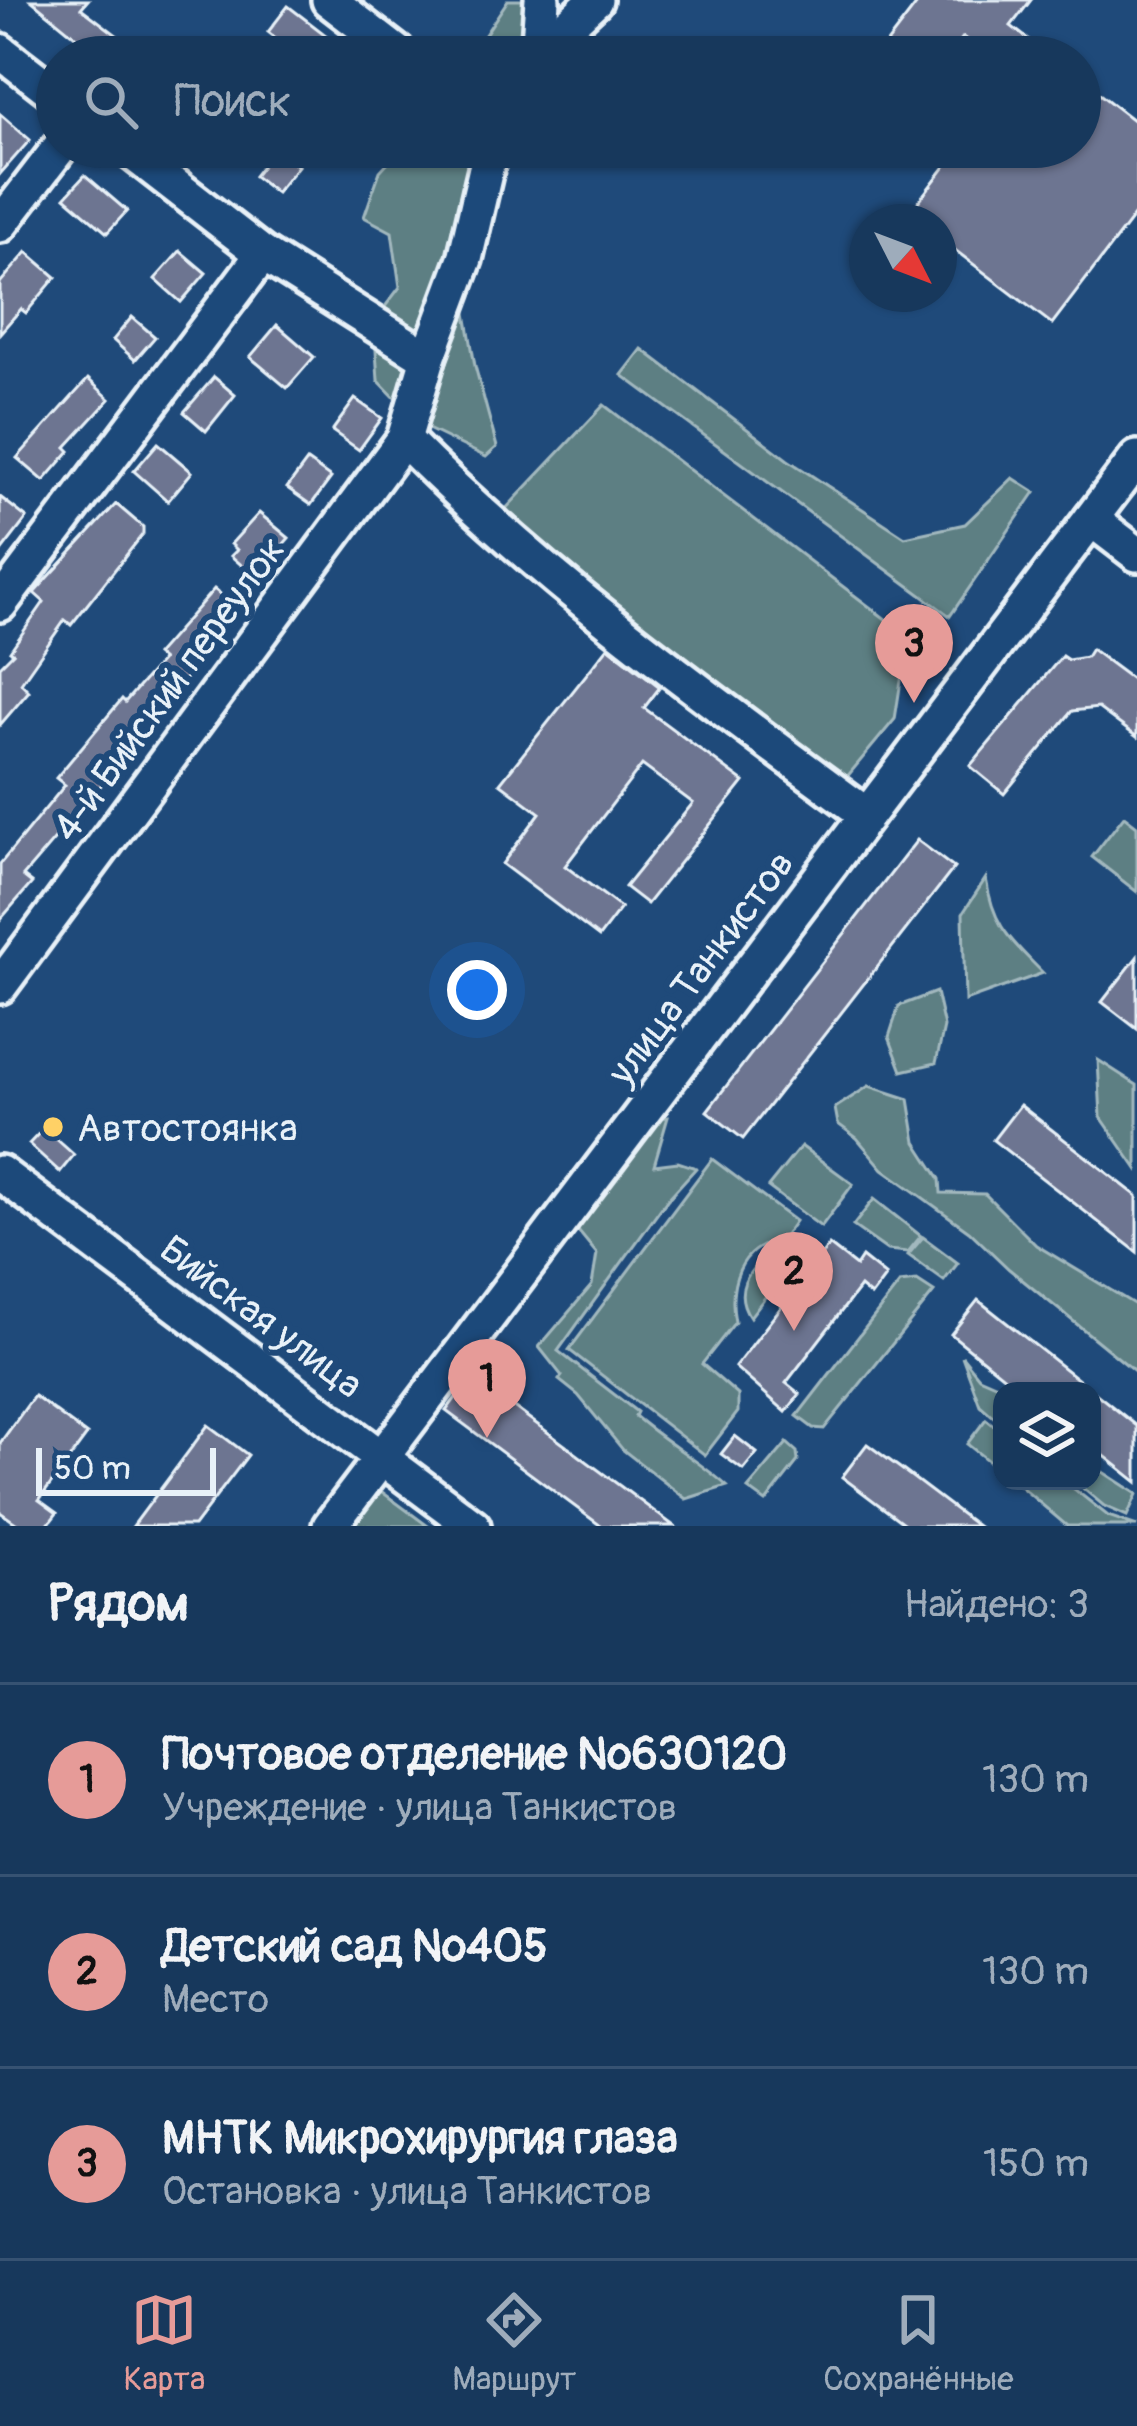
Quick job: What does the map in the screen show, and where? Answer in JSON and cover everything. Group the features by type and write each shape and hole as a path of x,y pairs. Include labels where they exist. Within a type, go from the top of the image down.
{"street":[{"path":"329,0 376,36"},
{"path":"540,36 542,0"},
{"path":"560,36 595,0"},
{"path":"0,51 36,78"},
{"path":"0,225 44,168"},
{"path":"152,168 263,254 428,358"},
{"name":"4-й Бийский переулок","path":"0,986 404,439 465,259 486,168"},
{"path":"0,604 263,254"},
{"path":"404,439 477,513 647,653 867,815"},
{"name":"улица Танкистов","path":"330,1526 1137,458"},
{"path":"1091,519 1137,554"},
{"name":"Бийская улица","path":"0,1174 473,1526"}],"green space":[{"path":"508,0 557,0 534,36 484,36"},
{"path":"476,168 457,260 475,366 497,447 486,457 422,426 378,380 374,321 400,287 392,232 364,217 380,171"},
{"path":"642,349 788,460 905,537 965,524 1013,478 1035,492 950,616 622,375"},
{"path":"604,405 908,636 895,719 846,778 642,636 500,515"},
{"path":"1124,816 1137,826 1137,892 1092,857"},
{"path":"986,878 998,921 1043,973 965,1001 963,913"},
{"path":"936,992 944,1027 936,1063 902,1071 889,1037 899,1006"},
{"path":"1098,1060 1137,1085 1137,1169 1101,1117"},
{"path":"869,1086 909,1099 916,1142 940,1179 941,1193 985,1194 1036,1245 1137,1306 1137,1373 969,1231 883,1169 838,1124 835,1108"},
{"path":"668,1117 654,1165 678,1162 696,1168 667,1200 558,1351 727,1486 686,1499 623,1450 578,1395 559,1380 562,1376 539,1347 592,1285 597,1254 569,1220 649,1118"},
{"path":"801,1146 853,1184 821,1227 768,1187"},
{"path":"712,1159 795,1221 781,1241 755,1250 746,1259 735,1282 735,1322 702,1364 738,1395 738,1412 705,1455 569,1350"},
{"path":"874,1199 921,1236 908,1252 887,1250 853,1226"},
{"path":"923,1237 958,1263 944,1281 908,1255"},
{"path":"770,1250 786,1250 795,1258 750,1317 742,1298 745,1281"},
{"path":"917,1281 934,1292 824,1429 813,1428 797,1416 900,1283"},
{"path":"962,1356 979,1377 993,1383 993,1416 980,1405"},
{"path":"986,1419 993,1425 993,1465 967,1444"},
{"path":"787,1443 797,1452 798,1461 766,1502 748,1489"},
{"path":"1101,1471 1137,1494 1127,1516 1085,1490 1101,1490"},
{"path":"378,1489 428,1526 350,1526"},
{"path":"1025,1490 1075,1490 1108,1516 1137,1526 1067,1526"}],"building":[{"path":"31,0 88,0 81,8 118,36 75,36"},
{"path":"920,0 1031,0 1011,26 1024,36 892,36"},
{"path":"288,6 327,36 273,36 268,32"},
{"path":"1101,95 1137,123 1137,212 1052,324 957,252 957,204 916,204 944,168 1101,168"},
{"path":"0,114 30,140 0,174"},
{"path":"260,168 296,168 276,193 254,176"},
{"path":"85,175 127,211 107,233 65,197"},
{"path":"180,251 206,273 181,302 155,279"},
{"path":"27,252 56,277 26,313 21,309 0,333 0,283"},
{"path":"132,317 155,337 135,360 113,340"},
{"path":"277,325 314,357 287,388 250,357"},
{"path":"214,377 235,395 206,431 184,412"},
{"path":"88,379 110,399 66,447 70,451 44,481 17,458"},
{"path":"355,399 382,418 359,450 332,431"},
{"path":"158,443 192,472 168,501 134,471"},
{"path":"307,461 331,478 311,505 287,488"},
{"path":"0,497 27,518 0,553"},
{"path":"116,504 143,527 143,534 71,625 65,620 21,683 29,691 0,725 0,666 44,602 34,593"},
{"path":"259,513 289,538 255,577 231,556 237,550 231,544"},
{"path":"214,589 233,605 205,638 213,645 154,717 149,713 107,762 115,769 23,876 32,883 0,920 0,864 65,785 56,778 122,699 125,702 162,660 156,655"},
{"path":"608,647 660,687 644,708 744,782 647,904 625,887 693,803 642,765 565,866 621,908 599,937 502,864 540,813 500,783"},
{"path":"1091,649 1137,683 1137,737 1098,708 1072,711 1004,794 970,766 1062,656 1068,660 1086,657"},
{"path":"917,840 954,868 743,1139 707,1111"},
{"path":"1137,957 1137,1029 1102,1002"},
{"path":"1020,1105 1137,1196 1137,1252 993,1140"},
{"path":"44,1128 74,1155 60,1172 29,1144"},
{"path":"829,1245 856,1266 862,1257 886,1276 871,1296 860,1287 786,1383 800,1394 786,1412 735,1367"},
{"path":"978,1300 1081,1382 1011,1382 951,1334"},
{"path":"472,1376 674,1526 601,1526 446,1411"},
{"path":"34,1396 87,1435 39,1500 57,1513 47,1526 20,1526 0,1512 0,1443"},
{"path":"1101,1397 1137,1426 1137,1482 1101,1453"},
{"path":"208,1425 248,1455 194,1526 133,1526"},
{"path":"735,1436 757,1453 743,1470 721,1454"},
{"path":"867,1444 977,1526 907,1526 842,1477"}],"place":[{"name":"МНТК Микрохирургия глаза","path":"914,703"},
{"name":"Автостоянка","path":"53,1127"},
{"name":"Детский сад №405","path":"794,1331"},
{"name":"Почтовое отделение №630120","path":"487,1438"}]}
